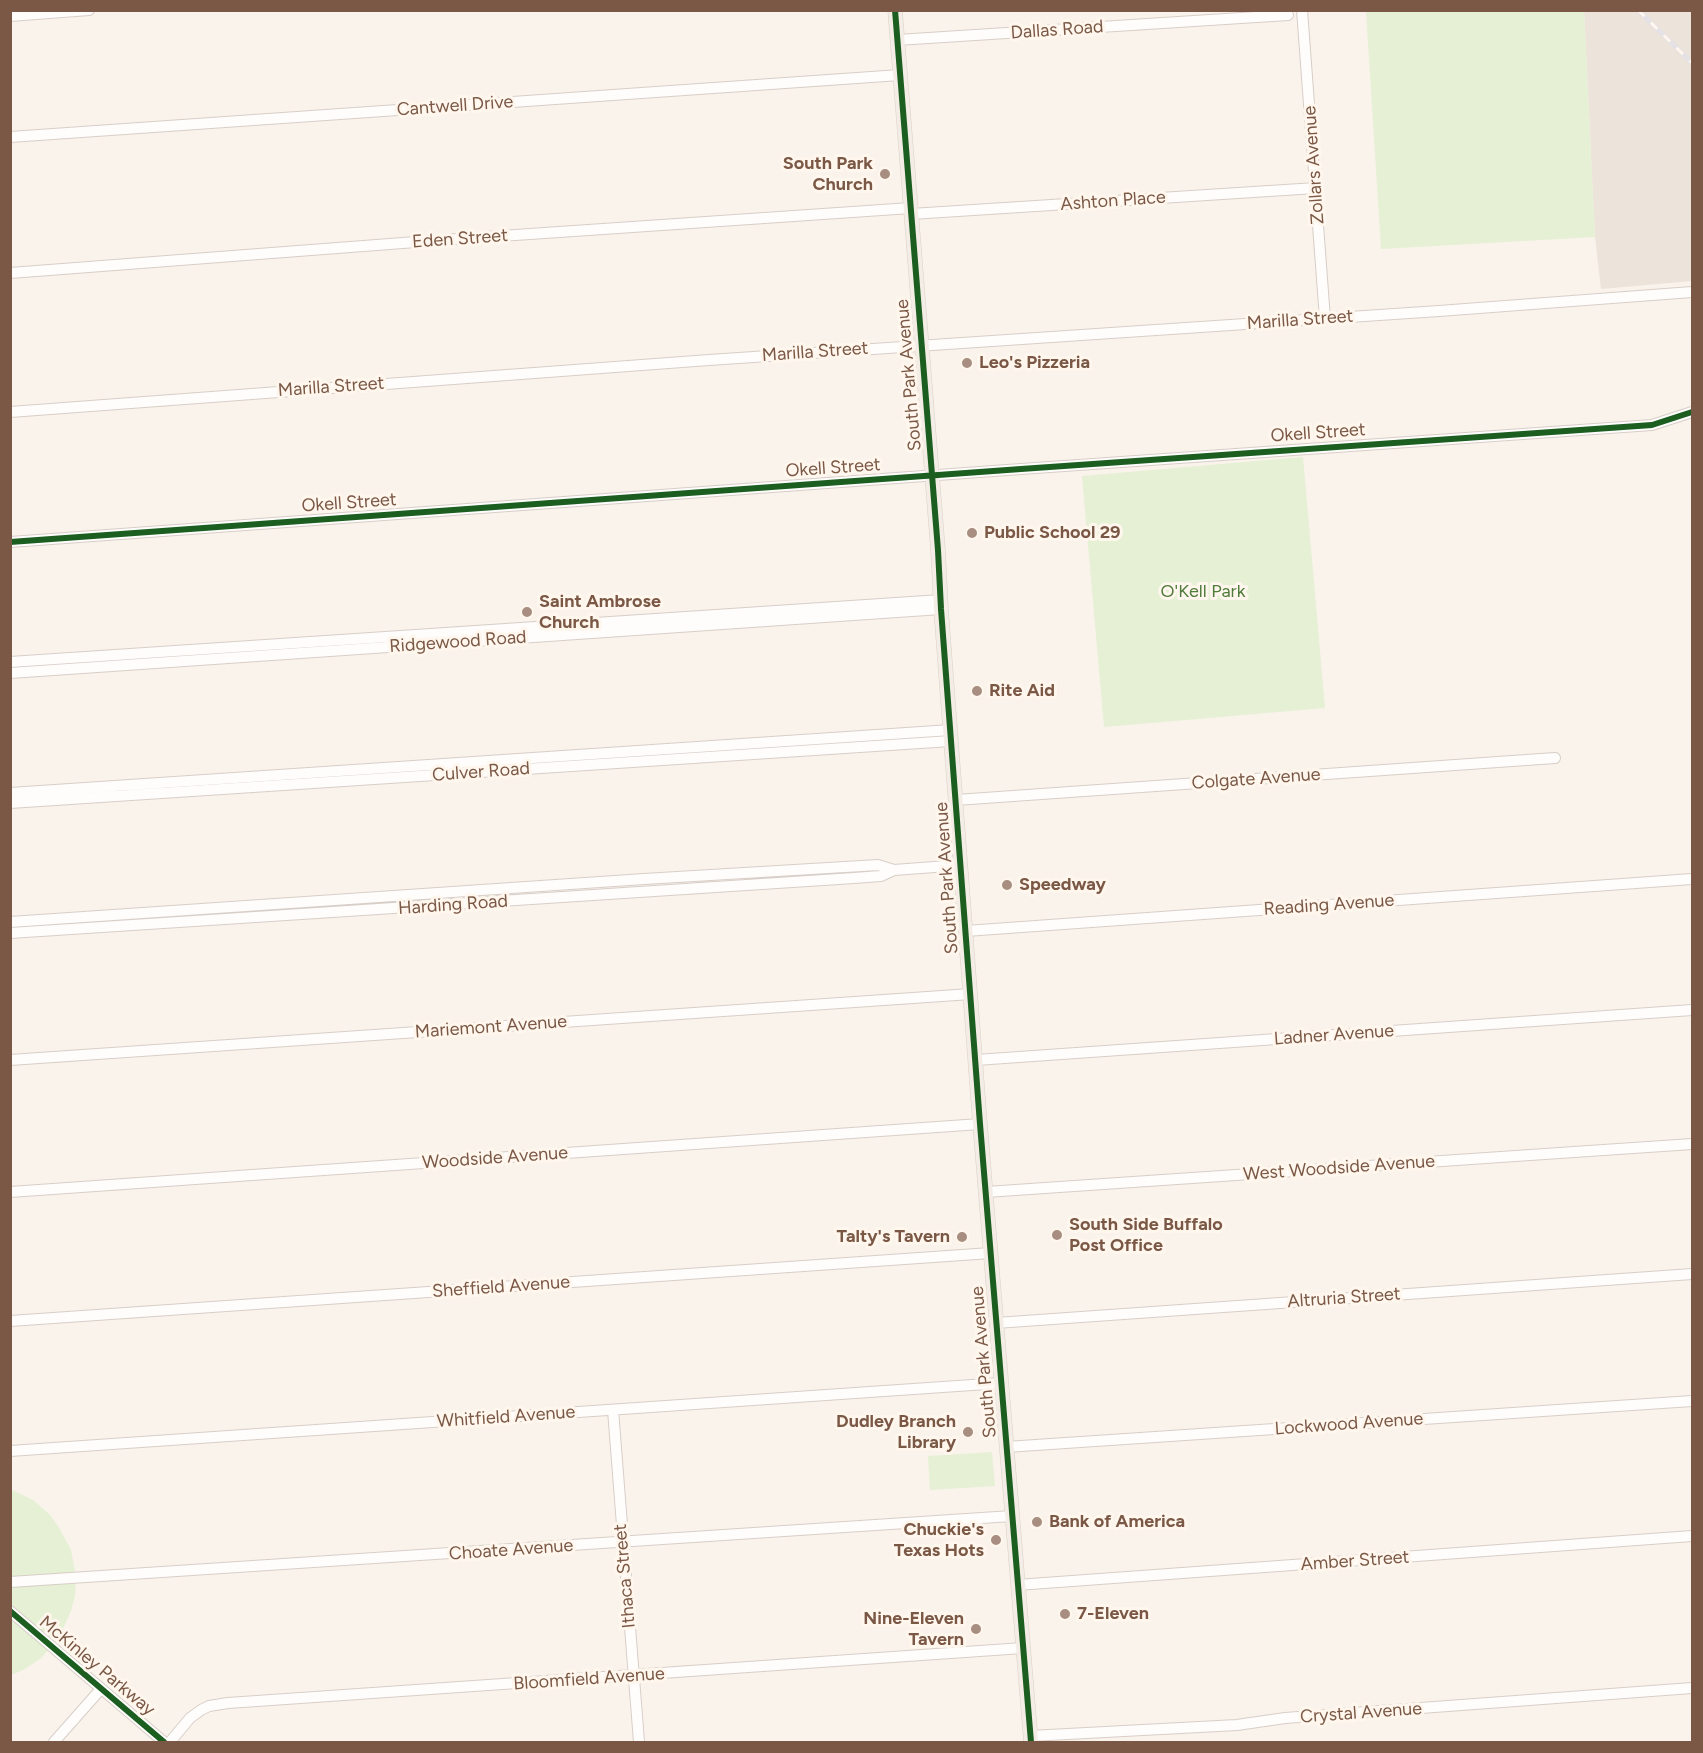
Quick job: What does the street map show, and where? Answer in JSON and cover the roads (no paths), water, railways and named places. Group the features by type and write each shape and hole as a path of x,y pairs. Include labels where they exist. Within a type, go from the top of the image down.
{"main road":[{"name":"South Park Avenue","path":"895,10 980,1124 1030,1739"}],"street":[{"path":"10,16 89,10"},
{"name":"Zollars Avenue","path":"1302,10 1325,319"},
{"name":"Dallas Road","path":"897,40 1288,15"},
{"name":"Cantwell Drive","path":"10,137 900,75"},
{"name":"Ashton Place","path":"911,211 1316,188"},
{"name":"Eden Street","path":"10,273 442,240 911,211"},
{"name":"Marilla Street","path":"10,412 461,377 1692,292"},
{"name":"Okell Street","path":"10,542 1652,425 1692,412"},
{"name":"Ridgewood Road","path":"10,673 74,663 941,605"},
{"name":"Ridgewood Road","path":"10,662 74,663"},
{"name":"Culver Road","path":"10,793 951,736"},
{"name":"Culver Road","path":"10,803 951,736"},
{"name":"Colgate Avenue","path":"956,800 1555,758"},
{"name":"Harding Road","path":"10,922 718,874 878,865 894,870"},
{"name":"Harding Road","path":"10,933 881,876 894,870 961,865"},
{"path":"718,874 719,887"},
{"name":"Reading Avenue","path":"966,931 1692,879"},
{"path":"606,882 606,895"},
{"path":"499,889 499,902"},
{"path":"388,896 389,909"},
{"path":"276,904 277,916"},
{"path":"167,911 168,923"},
{"path":"58,918 59,930"},
{"name":"Mariemont Avenue","path":"10,1060 971,994"},
{"name":"Ladner Avenue","path":"976,1060 1692,1010"},
{"name":"Woodside Avenue","path":"10,1192 980,1124"},
{"name":"West Woodside Avenue","path":"986,1192 1692,1144"},
{"name":"Sheffield Avenue","path":"10,1321 991,1254"},
{"name":"Altruria Street","path":"996,1323 1692,1274"},
{"name":"Whitfield Avenue","path":"10,1452 1001,1383"},
{"name":"Lockwood Avenue","path":"1006,1447 1692,1401"},
{"name":"Ithaca Street","path":"613,1410 639,1743"},
{"name":"Choate Avenue","path":"10,1582 1012,1516"},
{"name":"Amber Street","path":"1017,1585 1692,1536"},
{"name":"McKinley Parkway","path":"10,1611 164,1743"},
{"name":"Bloomfield Avenue","path":"170,1743 190,1718 208,1706 218,1704 1023,1647"},
{"name":"Crystal Avenue","path":"1030,1739 1237,1725 1285,1718 1692,1688"},
{"path":"54,1743 100,1690"}],"railway":[{"path":"1638,10 1692,63"}],"place":[{"name":"South Park Church","path":"885,174"},
{"name":"Leo's Pizzeria","path":"967,363"},
{"name":"Public School 29","path":"972,533"},
{"name":"Saint Ambrose Church","path":"527,612"},
{"name":"Rite Aid","path":"977,691"},
{"name":"Speedway","path":"1007,885"},
{"name":"South Side Buffalo Post Office","path":"1057,1235"},
{"name":"Talty's Tavern","path":"962,1237"},
{"name":"Dudley Branch Library","path":"968,1432"},
{"name":"Bank of America","path":"1037,1522"},
{"name":"Chuckie's Texas Hots","path":"996,1540"},
{"name":"7-Eleven","path":"1065,1614"},
{"name":"Nine-Eleven Tavern","path":"976,1629"}],"park label":[{"name":"O'Kell Park","path":"1203,592"}]}
